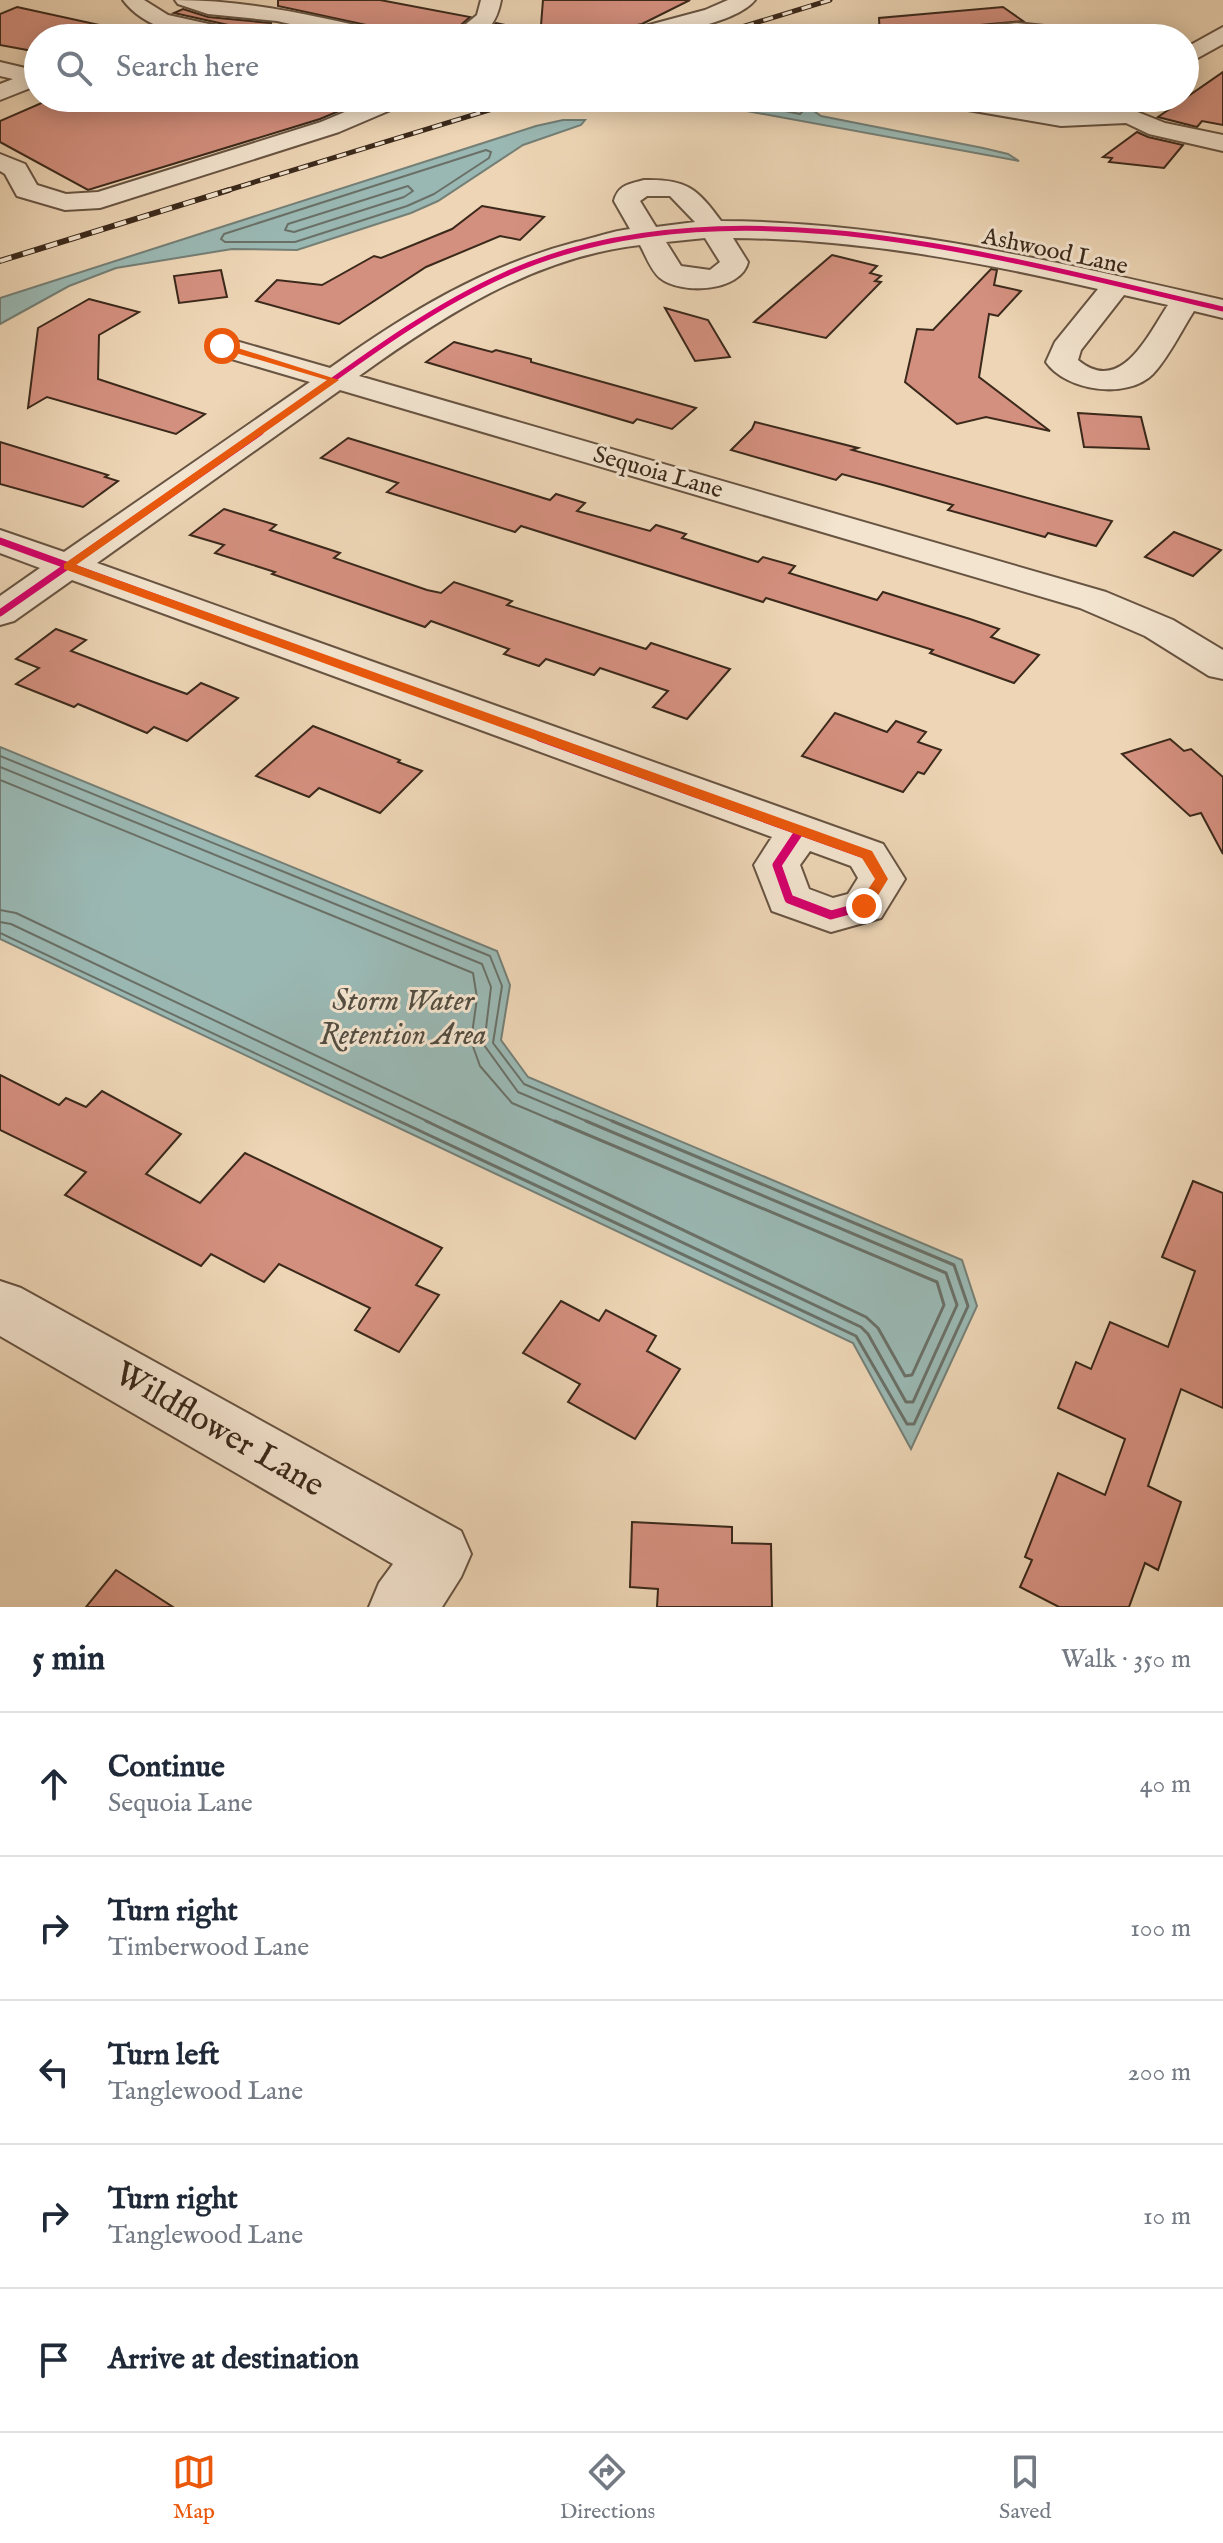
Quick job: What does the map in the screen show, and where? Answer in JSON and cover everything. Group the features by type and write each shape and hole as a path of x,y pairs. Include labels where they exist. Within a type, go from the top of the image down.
{"street":[{"path":"133,0 144,12 174,24"},
{"path":"185,0 208,8 277,15 317,24"},
{"path":"479,24 487,18 491,0"},
{"path":"679,24 713,15 745,0"},
{"path":"1199,49 1223,34"},
{"path":"0,48 24,53"},
{"path":"0,69 24,74"},
{"path":"0,93 24,82"},
{"path":"0,111 24,100"},
{"path":"0,162 16,169 26,190 65,202 100,200 330,127 366,112"},
{"path":"1020,112 1061,119 1101,112"},
{"path":"1136,112 1158,129 1223,143"},
{"path":"644,188 667,188 682,192 734,262 732,270 722,277 702,280 670,272 647,237 627,201 629,193 644,188"},
{"name":"Ashwood Lane","path":"0,613 334,380 466,293 540,261 599,244 712,229 807,230 878,237 1223,309"},
{"path":"1116,286 1066,349 1062,362 1077,375 1100,380 1130,376 1142,367 1186,301"},
{"name":"Sequoia Lane","path":"222,346 1093,600 1159,628 1223,667"},
{"path":"0,541 799,832"},
{"name":"Wildflower Lane","path":"0,1306 438,1554 403,1607"}],"water":[{"path":"752,112 815,112 821,116 1008,154 1019,161"},
{"path":"563,120 585,120 581,125 523,145 438,201 411,213 297,250 232,249 116,268 69,286 0,324 0,298 536,126"},
{"name":"Storm Water Retention Area","path":"0,747 497,951 510,985 501,1040 528,1077 962,1260 977,1306 911,1449 853,1343 0,939"}],"building":[{"path":"278,0 380,0 470,17 462,24 361,24 278,6"},
{"path":"543,0 690,0 642,24 541,24"},
{"path":"17,7 95,24 24,24 24,49 0,45 0,14"},
{"path":"1003,7 1023,21 879,24 879,18"},
{"path":"183,9 208,17 271,24 224,24 174,13"},
{"path":"1223,72 1223,125 1202,121 1197,127 1158,117 1165,112 1199,112 1199,89"},
{"path":"24,111 337,112 88,190 0,142 0,121"},
{"path":"1137,132 1183,145 1164,168 1109,162 1112,158 1103,157"},
{"path":"482,206 544,217 520,240 500,236 426,267 339,324 256,301 277,280 322,285 374,256 381,258 452,229"},
{"path":"832,255 877,266 870,273 881,276 875,281 881,282 826,338 754,322"},
{"path":"991,269 997,270 994,285 1021,291 998,316 989,314 979,377 1050,431 986,417 957,424 905,382 917,329 933,330"},
{"path":"221,270 227,297 179,303 174,276"},
{"path":"89,299 139,312 99,335 98,379 205,414 176,434 47,397 28,408 38,328"},
{"path":"665,308 708,320 730,357 695,361"},
{"path":"454,342 531,359 531,362 696,408 672,429 637,419 633,423 426,362"},
{"path":"1078,413 1141,417 1149,449 1084,447"},
{"path":"755,422 858,448 852,450 1112,521 1096,546 1048,533 1045,537 948,510 953,505 883,485 842,474 836,480 731,450"},
{"path":"348,438 550,500 556,494 585,503 577,511 650,531 656,525 686,534 682,538 758,562 763,557 795,566 789,573 877,600 883,592 970,619 999,629 991,637 1039,655 1014,683 930,653 933,650 766,598 763,602 521,526 515,532 387,492 398,483 321,458"},
{"path":"0,442 108,475 105,477 118,481 83,507 0,484"},
{"path":"224,509 276,525 270,530 340,553 334,558 427,590 441,593 454,582 512,601 507,605 646,649 651,643 730,669 687,719 653,707 668,691 600,668 594,675 546,659 539,666 504,654 509,649 431,621 425,627 215,553 224,545 190,535"},
{"path":"1174,532 1221,550 1193,576 1145,557"},
{"path":"56,629 86,640 71,651 187,694 201,683 238,698 187,741 154,727 147,733 78,704 74,707 16,684 39,668 16,659"},
{"path":"835,713 887,732 896,721 926,732 918,742 941,750 924,774 918,772 903,792 802,756"},
{"path":"313,726 422,771 380,813 319,788 309,797 256,776"},
{"path":"1170,739 1184,751 1191,749 1223,777 1223,854 1201,813 1190,816 1122,754"},
{"path":"0,1075 59,1105 66,1098 86,1107 102,1091 181,1134 146,1174 200,1203 245,1153 442,1248 416,1285 439,1295 399,1352 355,1330 370,1308 279,1264 264,1282 211,1254 201,1266 65,1195 86,1172 0,1130"},
{"path":"1193,1181 1223,1193 1223,1408 1181,1389 1148,1486 1181,1502 1158,1570 1145,1563 1129,1607 1059,1607 1020,1587 1032,1560 1025,1557 1058,1473 1105,1495 1125,1439 1058,1408 1076,1362 1091,1369 1110,1322 1168,1347 1195,1271 1162,1257"},
{"path":"561,1301 599,1321 606,1310 656,1336 647,1351 680,1369 635,1439 568,1402 580,1384 523,1353"},
{"path":"632,1522 732,1527 732,1543 771,1544 772,1607 657,1607 658,1589 630,1587"},
{"path":"116,1570 173,1607 86,1607"}],"railway":[{"path":"752,24 830,0"},
{"path":"222,192 482,112"},
{"path":"0,261 229,190"}],"cycle path":[{"path":"0,613 381,346 443,307 507,273 540,260 623,239 708,229 795,230 882,238 970,253 1223,309"},
{"path":"0,541 867,855 882,879 864,906 831,915 789,899 777,865 799,832"}],"route":[{"path":"222,346 334,380 68,566 867,855 882,879 864,906"}]}
